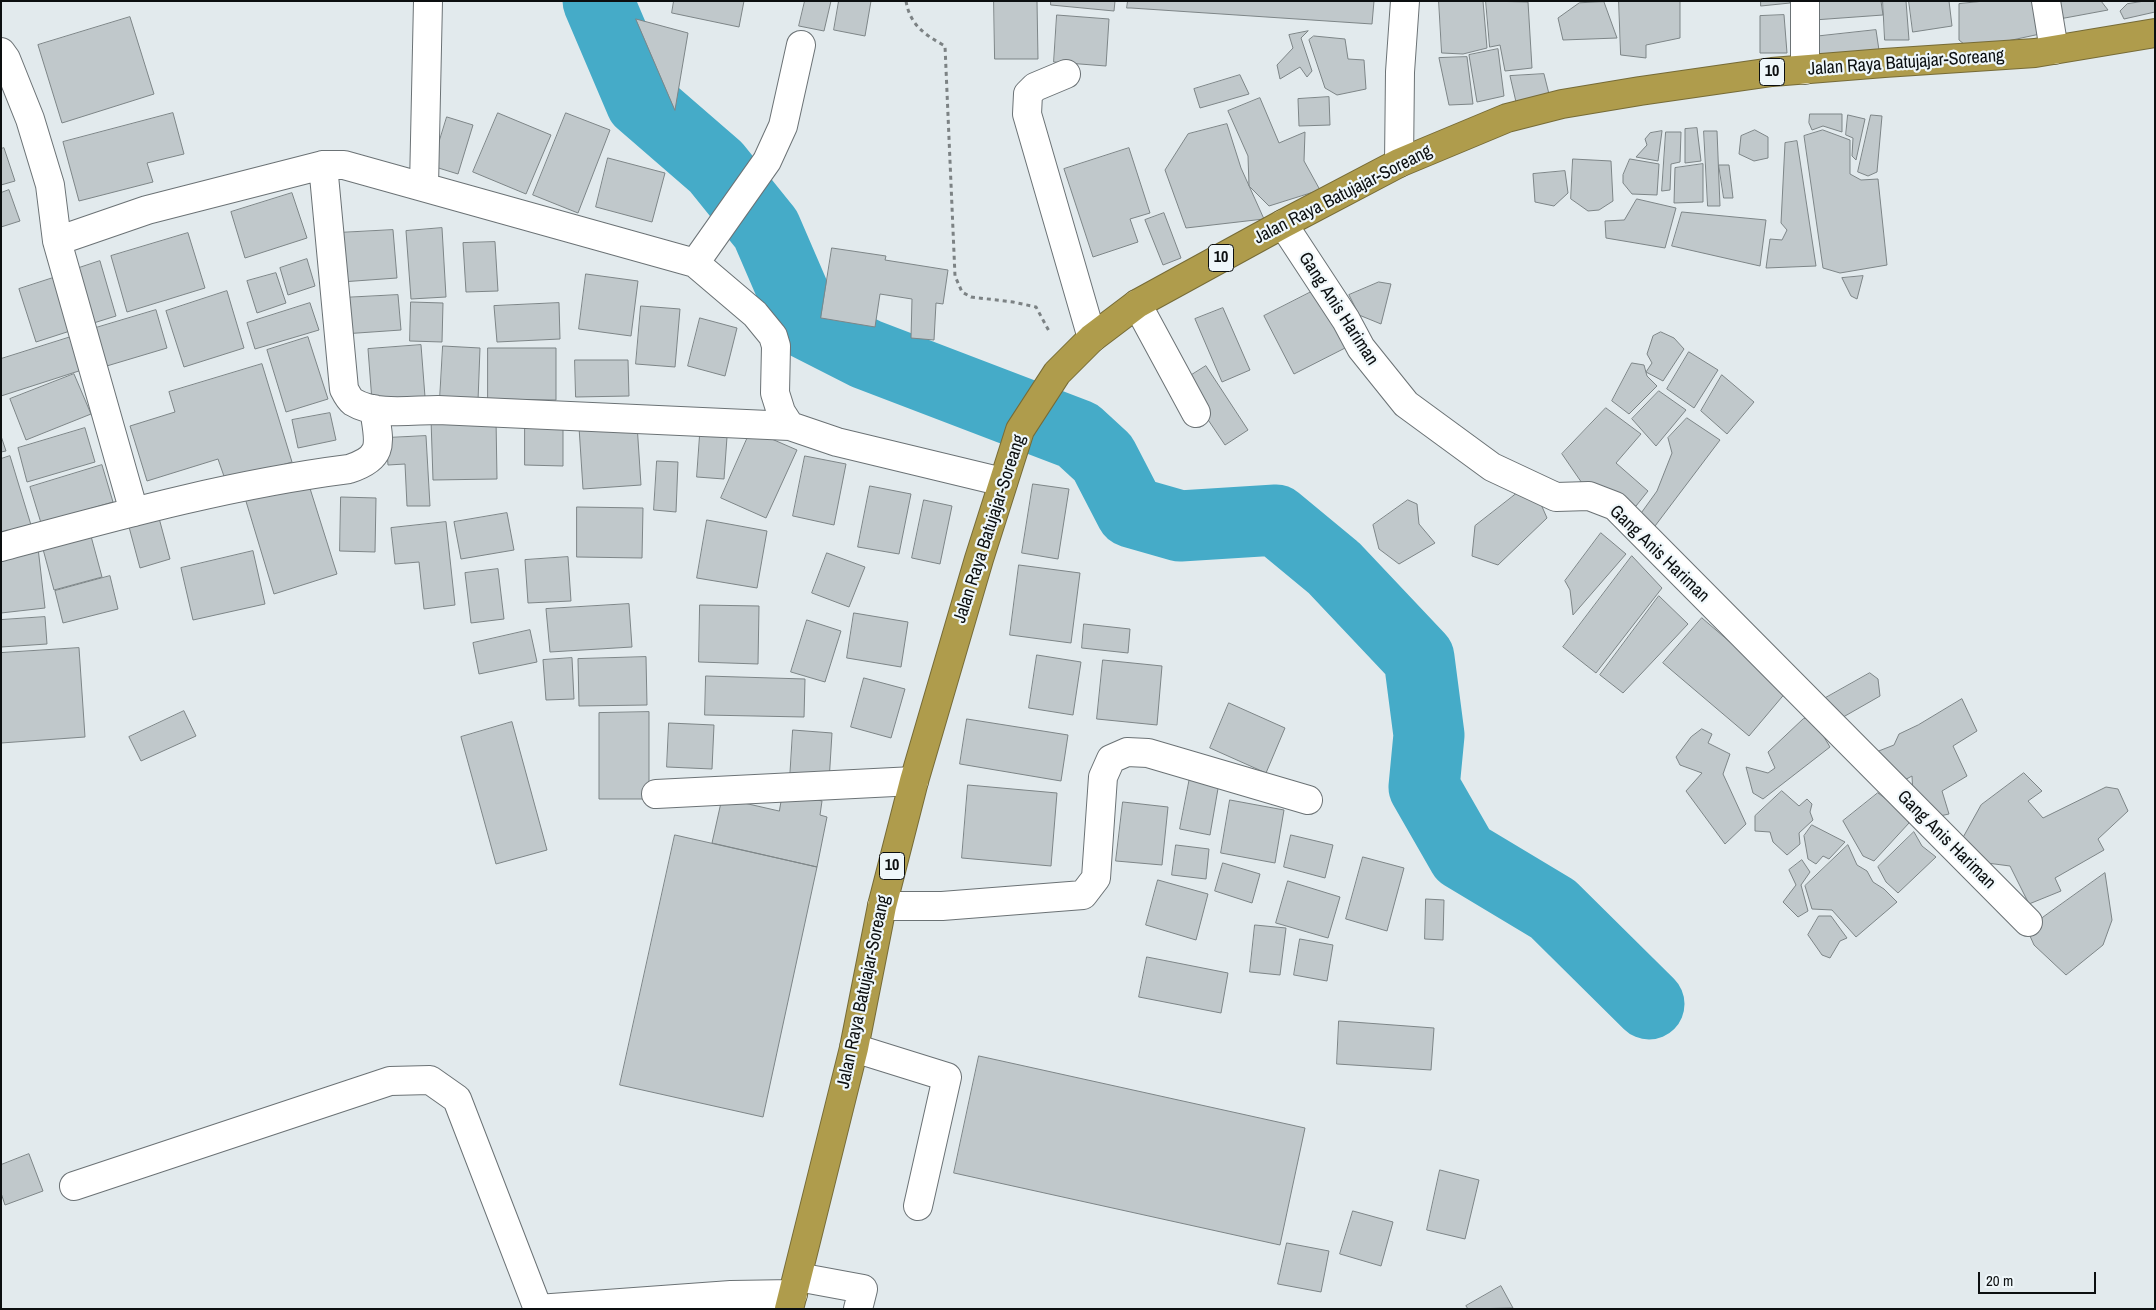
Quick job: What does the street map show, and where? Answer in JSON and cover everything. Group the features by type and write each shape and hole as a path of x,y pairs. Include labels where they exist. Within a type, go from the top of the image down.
{"highway":[{"name":"Jalan Raya Batujajar-Soreang","path":"793,1293 854,1048 882,906 914,781 948,660 1003,482 1020,430 1062,367 1092,338 1137,304 1283,224 1399,163 1507,118 1562,104 1772,72 1884,62 2035,53 2155,33"}],"street":[{"path":"424,186 428,1"},
{"path":"1399,163 1400,72 1405,1"},
{"path":"1805,1 1806,70"},
{"path":"2046,1 2054,50"},
{"path":"695,263 767,162 783,126 801,45"},
{"path":"1,52 6,59 30,119 50,185 57,241 134,512"},
{"path":"1066,74 1034,87 1028,94 1027,114 1092,338"},
{"path":"323,165 344,389 351,401 374,409 790,426 837,442 1003,482"},
{"path":"57,241 147,210 323,165 344,165 695,263 755,314 772,336 776,346 775,393 781,412 790,426"},
{"name":"Gang Anis Hariman","path":"1283,224 1346,320 1360,348 1406,404 1492,467 1556,497 1589,496 1615,506 2028,922"},
{"path":"1137,304 1196,413"},
{"path":"1,547 134,512 265,481 359,466 374,457 378,447 374,409"},
{"path":"882,906 942,906 1083,895 1096,878 1103,778 1111,759 1127,752 1148,753 1308,800"},
{"path":"656,794 914,781"},
{"path":"854,1048 947,1077 918,1206"},
{"path":"74,1186 390,1081 430,1080 457,1100 538,1309 731,1295 863,1288 858,1309"}],"path":[{"path":"906,1 908,13 925,36 945,46 955,276 958,285 962,292 971,297 1036,307 1062,367"}],"building":[{"path":"674,1 744,1 739,27 672,13"},
{"path":"805,1 831,1 824,31 799,26"},
{"path":"839,1 871,1 865,36 834,30"},
{"path":"994,1 1037,1 1038,59 995,59"},
{"path":"1051,1 1115,1 1114,11 1051,5"},
{"path":"1128,1 1374,1 1372,24 1127,8"},
{"path":"1439,1 1483,1 1487,48 1463,54 1442,53"},
{"path":"1486,1 1528,2 1532,68 1505,71 1500,45 1490,47"},
{"path":"1619,1 1680,1 1680,38 1646,45 1646,58 1621,55"},
{"path":"1761,1 1790,1 1790,3 1761,6"},
{"path":"1813,1 1881,1 1883,15 1814,20"},
{"path":"1883,1 1906,1 1909,40 1885,40"},
{"path":"1909,1 1949,1 1952,26 1913,32"},
{"path":"1985,1 2036,1 2040,34 1970,49 1959,40 1959,4"},
{"path":"2051,1 2101,1 2108,10 2054,20"},
{"path":"2155,1 2155,12 2124,19 2120,11 2127,4"},
{"path":"1604,2 1617,38 1563,40 1558,18 1579,3"},
{"path":"1057,15 1109,19 1106,66 1054,62"},
{"path":"1784,15 1787,53 1760,53 1760,16"},
{"path":"130,17 154,94 62,123 38,45"},
{"path":"636,19 688,33 675,110"},
{"path":"1876,30 1880,57 1816,65 1812,37"},
{"path":"1308,31 1301,38 1312,71 1307,77 1300,67 1280,79 1277,65 1293,48 1289,35"},
{"path":"1314,36 1345,39 1348,59 1364,60 1366,89 1337,95 1325,88 1309,40"},
{"path":"1498,49 1504,96 1477,102 1469,55"},
{"path":"1467,57 1473,104 1449,105 1439,58"},
{"path":"1544,74 1550,98 1516,102 1510,76"},
{"path":"1240,75 1249,94 1200,108 1194,89"},
{"path":"1329,97 1330,125 1299,126 1298,99"},
{"path":"1260,98 1279,143 1305,132 1304,161 1320,190 1269,206 1249,186 1248,156 1228,111"},
{"path":"173,113 184,154 147,163 153,182 79,201 63,142"},
{"path":"498,113 551,135 526,194 473,172"},
{"path":"566,113 610,130 578,213 533,195"},
{"path":"1810,114 1842,114 1842,132 1823,126 1812,130 1809,123"},
{"path":"1848,115 1865,119 1856,160 1852,156 1853,138 1846,135"},
{"path":"1871,115 1882,116 1877,172 1868,176 1858,172"},
{"path":"447,117 473,125 458,174 432,166"},
{"path":"1227,124 1241,168 1264,219 1186,228 1165,170 1188,134"},
{"path":"1697,128 1701,161 1685,163 1685,129"},
{"path":"1755,130 1768,137 1768,158 1754,161 1739,154 1741,136"},
{"path":"1823,130 1850,140 1850,174 1861,180 1878,179 1887,265 1840,273 1823,268 1804,136"},
{"path":"1662,131 1658,161 1636,157 1647,145 1645,139 1650,133"},
{"path":"1704,131 1717,131 1720,206 1708,206"},
{"path":"1666,132 1681,132 1680,162 1671,164 1670,190 1662,191"},
{"path":"1797,141 1816,266 1766,268 1770,239 1782,240 1787,230 1781,223 1785,143"},
{"path":"4,148 15,181 1,185 1,149"},
{"path":"1129,148 1150,213 1130,219 1138,242 1093,257 1064,169"},
{"path":"608,158 665,173 652,222 596,207"},
{"path":"1573,159 1611,161 1613,201 1599,210 1588,211 1571,199"},
{"path":"1630,159 1659,164 1657,195 1632,194 1623,183 1623,175"},
{"path":"1703,164 1703,202 1674,203 1675,168"},
{"path":"1719,165 1729,165 1733,198 1724,198"},
{"path":"1565,171 1568,193 1554,206 1535,202 1533,174"},
{"path":"9,190 20,221 1,227 1,193"},
{"path":"292,193 307,238 245,258 231,212"},
{"path":"1637,199 1676,208 1665,248 1606,238 1605,221 1624,220"},
{"path":"1682,212 1766,220 1760,266 1672,246"},
{"path":"1164,213 1181,258 1163,265 1145,220"},
{"path":"442,228 446,297 411,299 406,231"},
{"path":"393,230 397,278 341,282 337,233"},
{"path":"188,233 205,288 127,312 111,256"},
{"path":"495,242 498,291 466,292 463,243"},
{"path":"832,248 886,256 885,260 948,270 943,304 936,303 934,340 911,338 912,299 880,294 875,327 821,318"},
{"path":"307,259 315,286 288,295 280,268"},
{"path":"100,261 116,316 84,326 67,272"},
{"path":"276,273 286,303 257,313 247,281"},
{"path":"586,274 638,281 631,336 579,329"},
{"path":"1863,276 1857,299 1851,296 1842,278"},
{"path":"53,278 70,331 36,342 19,289"},
{"path":"1379,282 1391,284 1381,324 1359,315 1349,295"},
{"path":"1319,288 1349,346 1294,374 1264,316"},
{"path":"227,291 244,348 184,367 166,311"},
{"path":"398,295 401,330 343,334 341,298"},
{"path":"411,302 443,303 442,342 410,341"},
{"path":"310,303 319,330 255,349 247,323"},
{"path":"559,303 560,339 497,342 494,306"},
{"path":"641,306 680,309 675,367 636,364"},
{"path":"1223,308 1250,370 1222,382 1195,319"},
{"path":"156,310 167,348 100,368 89,330"},
{"path":"700,318 737,328 725,376 688,366"},
{"path":"1661,332 1674,338 1684,349 1663,381 1646,372 1652,363 1647,354 1653,336"},
{"path":"74,336 85,369 1,396 1,359"},
{"path":"308,337 328,399 286,412 267,350"},
{"path":"421,345 425,397 372,401 368,349"},
{"path":"443,346 480,348 478,401 440,399"},
{"path":"488,348 556,348 556,400 488,399"},
{"path":"1689,352 1718,370 1694,408 1667,389"},
{"path":"575,360 628,360 629,396 576,397"},
{"path":"1632,363 1644,365 1647,376 1657,386 1629,414 1612,401"},
{"path":"262,364 292,462 226,482 218,459 147,481 130,426 175,412 169,392"},
{"path":"1206,366 1248,430 1225,445 1182,381"},
{"path":"74,374 91,414 26,440 10,399"},
{"path":"1722,375 1754,402 1727,434 1701,411"},
{"path":"1659,391 1686,410 1656,446 1632,419"},
{"path":"1606,408 1641,434 1616,463 1648,491 1636,506 1622,507 1584,486 1562,454"},
{"path":"330,413 336,440 298,448 292,420"},
{"path":"496,418 497,479 433,480 431,419"},
{"path":"1687,418 1720,440 1652,530 1639,516 1657,491 1672,453 1668,438"},
{"path":"525,424 563,425 563,466 525,465"},
{"path":"637,424 641,485 583,489 579,427"},
{"path":"85,428 95,462 27,482 18,448"},
{"path":"751,430 797,450 766,518 721,498"},
{"path":"700,435 727,437 724,479 697,477"},
{"path":"1,436 6,451 1,452"},
{"path":"426,436 430,506 407,506 405,464 388,465 386,438"},
{"path":"10,456 31,525 1,535 1,459"},
{"path":"805,456 846,464 834,525 793,516"},
{"path":"657,461 678,462 676,512 654,510"},
{"path":"102,465 113,502 41,523 30,487"},
{"path":"307,479 337,574 274,594 245,498"},
{"path":"1033,484 1069,489 1058,559 1022,553"},
{"path":"870,486 911,494 899,554 858,547"},
{"path":"1521,490 1536,493 1547,518 1498,565 1472,556 1475,526"},
{"path":"341,497 376,498 375,552 340,551"},
{"path":"924,500 952,506 940,564 912,558"},
{"path":"1408,500 1417,504 1419,524 1435,543 1399,564 1379,549 1373,525"},
{"path":"577,507 643,508 642,558 577,557"},
{"path":"507,513 514,550 461,559 454,522"},
{"path":"159,518 170,559 140,568 129,527"},
{"path":"707,520 767,531 757,588 697,578"},
{"path":"446,522 455,605 424,609 419,562 395,564 391,528"},
{"path":"88,525 102,577 54,590 40,538"},
{"path":"1601,533 1626,554 1573,615 1570,590 1565,581"},
{"path":"38,548 45,608 1,613 1,552"},
{"path":"253,551 265,604 193,620 181,568"},
{"path":"827,553 865,567 849,607 812,593"},
{"path":"1632,556 1662,588 1596,673 1563,647"},
{"path":"568,557 571,601 528,603 525,560"},
{"path":"1019,565 1080,573 1071,643 1010,635"},
{"path":"498,569 504,619 471,623 465,573"},
{"path":"110,576 118,609 63,623 55,591"},
{"path":"1659,596 1688,624 1623,693 1600,675"},
{"path":"629,604 632,647 550,652 546,609"},
{"path":"700,605 759,606 758,664 699,662"},
{"path":"854,613 908,622 901,667 847,658"},
{"path":"45,617 47,644 1,647 1,620"},
{"path":"1702,618 1787,691 1749,736 1663,663"},
{"path":"807,620 841,631 825,682 791,672"},
{"path":"1084,624 1130,629 1128,653 1082,648"},
{"path":"530,630 537,662 479,674 473,643"},
{"path":"79,648 85,737 1,743 1,653"},
{"path":"1037,655 1081,662 1073,715 1029,708"},
{"path":"646,657 647,705 579,706 578,659"},
{"path":"572,658 574,699 546,700 543,660"},
{"path":"1103,660 1162,666 1157,725 1097,719"},
{"path":"1870,673 1878,679 1880,696 1838,720 1822,700"},
{"path":"706,676 805,679 804,717 705,715"},
{"path":"864,678 905,689 891,738 851,727"},
{"path":"1962,699 1977,731 1953,746 1967,776 1942,791 1949,814 1935,817 1913,795 1912,776 1901,782 1871,754 1894,745 1899,734"},
{"path":"1229,703 1285,728 1266,773 1210,748"},
{"path":"184,711 196,736 141,761 129,737"},
{"path":"649,712 649,799 599,799 599,713"},
{"path":"1812,717 1830,747 1763,799 1753,793 1746,767 1768,773 1775,768 1768,752 1803,719"},
{"path":"967,719 1068,735 1061,781 960,764"},
{"path":"512,722 547,850 496,864 461,737"},
{"path":"669,723 714,725 712,769 667,767"},
{"path":"1702,729 1712,734 1708,743 1730,754 1723,774 1746,824 1725,844 1686,791 1702,773 1680,765 1676,757 1691,737"},
{"path":"793,730 832,733 829,782 790,779"},
{"path":"1191,772 1220,777 1210,835 1180,829"},
{"path":"2024,773 2042,791 2028,801 2043,818 2106,787 2118,789 2128,811 2098,839 2104,850 2055,878 2061,891 2029,904 2010,866 1987,863 1961,841 1981,805"},
{"path":"968,785 1057,793 1051,866 962,858"},
{"path":"1782,791 1799,806 1807,799 1812,804 1810,812 1813,820 1799,833 1800,844 1787,855 1773,842 1770,832 1755,831 1755,816"},
{"path":"783,792 822,801 820,815 827,817 817,867 712,843 722,798 779,811"},
{"path":"1878,793 1901,810 1909,823 1874,861 1863,856 1843,821"},
{"path":"1230,800 1284,810 1275,863 1221,853"},
{"path":"1123,802 1168,807 1162,865 1116,861"},
{"path":"1812,825 1845,842 1829,859 1823,856 1816,864 1808,859 1804,836"},
{"path":"1914,832 1922,846 1936,857 1898,893 1886,882 1878,867"},
{"path":"675,835 817,867 763,1117 620,1085"},
{"path":"1291,835 1333,845 1325,878 1284,867"},
{"path":"1176,845 1209,849 1206,879 1172,875"},
{"path":"1848,845 1857,865 1867,871 1873,882 1884,889 1897,902 1856,937 1832,910 1812,909 1805,886"},
{"path":"1363,857 1404,868 1387,931 1346,919"},
{"path":"1802,860 1810,872 1801,885 1808,911 1798,917 1783,902 1796,885 1789,870"},
{"path":"1223,863 1260,874 1252,903 1215,891"},
{"path":"2105,873 2112,920 2103,945 2066,975 2034,945 2030,936 2038,927 2042,918"},
{"path":"1158,880 1208,894 1196,940 1146,925"},
{"path":"1288,881 1340,897 1328,938 1276,923"},
{"path":"1426,899 1444,900 1443,940 1425,939"},
{"path":"1819,916 1831,916 1847,938 1840,941 1830,958 1822,955 1808,935"},
{"path":"1255,925 1286,928 1280,975 1250,972"},
{"path":"1300,939 1333,945 1327,981 1294,975"},
{"path":"1147,957 1228,973 1221,1013 1139,997"},
{"path":"1339,1021 1434,1028 1431,1070 1337,1064"},
{"path":"979,1056 1305,1128 1280,1245 954,1173"},
{"path":"29,1154 43,1191 5,1205 1,1193 1,1165"},
{"path":"1440,1170 1479,1180 1465,1239 1427,1230"},
{"path":"1353,1211 1393,1222 1381,1266 1340,1254"},
{"path":"1287,1243 1329,1251 1321,1292 1278,1284"},
{"path":"1501,1286 1513,1308 1468,1309 1466,1306"}],"waterway":[{"path":"598,1 641,102 716,167 766,229 807,324 866,354 1078,435 1103,458 1131,512 1180,526 1276,520 1334,568 1419,658 1429,735 1424,787 1463,855 1553,909 1649,1004"}]}
